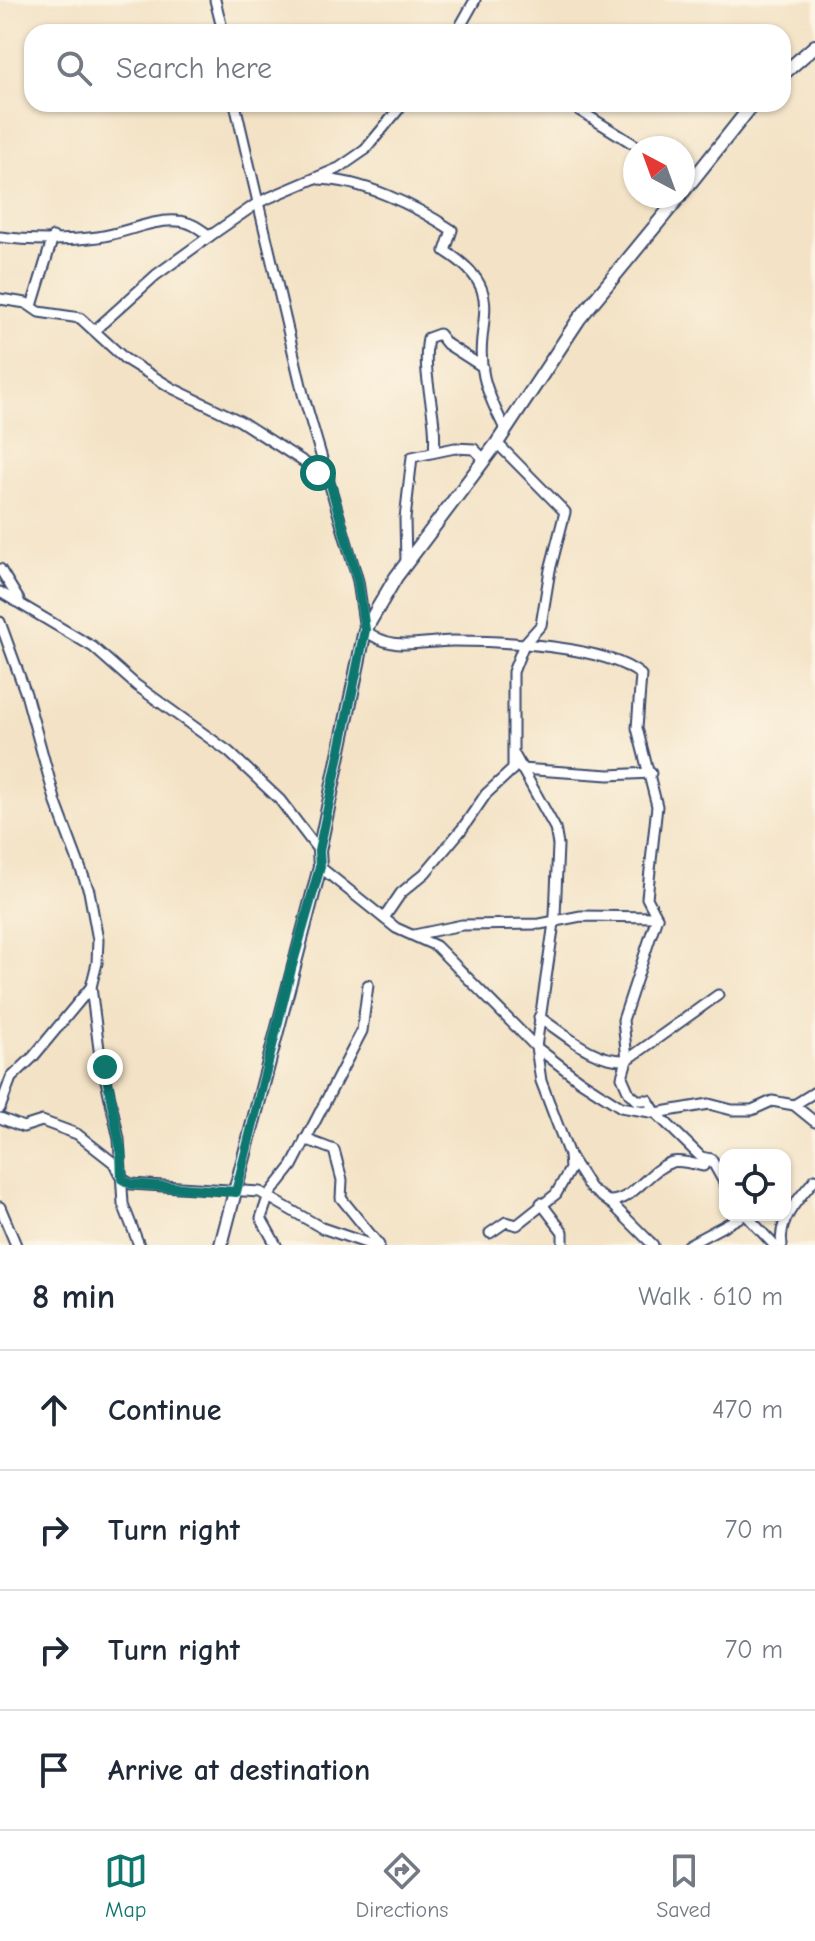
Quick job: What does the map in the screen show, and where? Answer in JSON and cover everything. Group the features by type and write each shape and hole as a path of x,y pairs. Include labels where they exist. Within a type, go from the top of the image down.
{"street":[{"path":"215,0 221,24"},
{"path":"465,24 475,0"},
{"path":"791,67 815,46"},
{"path":"237,112 303,394 358,581 365,630"},
{"path":"95,330 156,275 259,202 314,179 365,150 396,112"},
{"path":"582,112 623,137"},
{"path":"695,174 746,112"},
{"path":"314,179 350,182 406,205 452,230 445,251 467,267 486,298 483,367 505,429"},
{"path":"221,1245 320,867 319,851 365,630 406,562 497,443 579,319 667,208"},
{"path":"0,237 38,241 53,237 97,237 176,220 194,225 210,236"},
{"path":"32,306 53,237"},
{"path":"0,299 32,306 39,312 80,318 125,359 172,388 240,421 329,478"},
{"path":"434,452 435,436 428,400 428,338 439,334 447,344 483,367"},
{"path":"384,918 401,893 425,873 462,829 486,794 513,769 513,672 524,644 541,625 550,570 565,512 497,443"},
{"path":"406,562 405,519 412,457 474,449 483,458"},
{"path":"0,569 21,602"},
{"path":"0,592 93,647 136,685 229,752 280,800 319,851"},
{"path":"0,622 26,694 56,803 89,891 98,940 91,987 99,1049 119,1139 127,1218 139,1245"},
{"path":"365,630 389,644 448,641 524,644 615,661 641,675 637,728 657,806 647,898 657,917 623,1020 627,1060 622,1077 629,1093 637,1100 648,1100 656,1113 701,1157 711,1159 719,1173"},
{"path":"515,754 555,828 558,845 554,922 536,1047 541,1081 569,1155 590,1188 608,1201 653,1245"},
{"path":"521,769 609,775 651,773"},
{"path":"320,867 396,928 436,946 536,1047 600,1096 621,1107 656,1113 709,1104 732,1110 752,1110 772,1101 794,1105 815,1122"},
{"path":"414,935 444,926 554,922 581,916 657,917"},
{"path":"276,1245 261,1218 269,1195 292,1166 362,1031 368,985"},
{"path":"0,1108 11,1078 33,1057 91,987"},
{"path":"539,1017 592,1053 615,1061 627,1060 718,995"},
{"path":"794,1105 815,1092"},
{"path":"0,1118 23,1127 42,1121 77,1134 114,1163 122,1179 131,1184 236,1192 247,1190 269,1195 322,1228 372,1245"},
{"path":"305,1139 334,1150 342,1180 341,1198 379,1245"},
{"path":"490,1233 506,1222 517,1225 556,1194 567,1179 569,1155"},
{"path":"608,1201 624,1199 657,1170 671,1163 703,1166 711,1159"},
{"path":"791,1204 815,1179"},
{"path":"541,1203 563,1232 563,1245"},
{"path":"0,1207 16,1245"},
{"path":"688,1245 734,1221"},
{"path":"751,1221 774,1245"},
{"path":"782,1245 785,1221"}],"route":[{"path":"105,1067 121,1151 122,1179 131,1184 164,1184 236,1192 291,969 320,867 319,851 365,630 358,581 329,478 318,473"}]}
